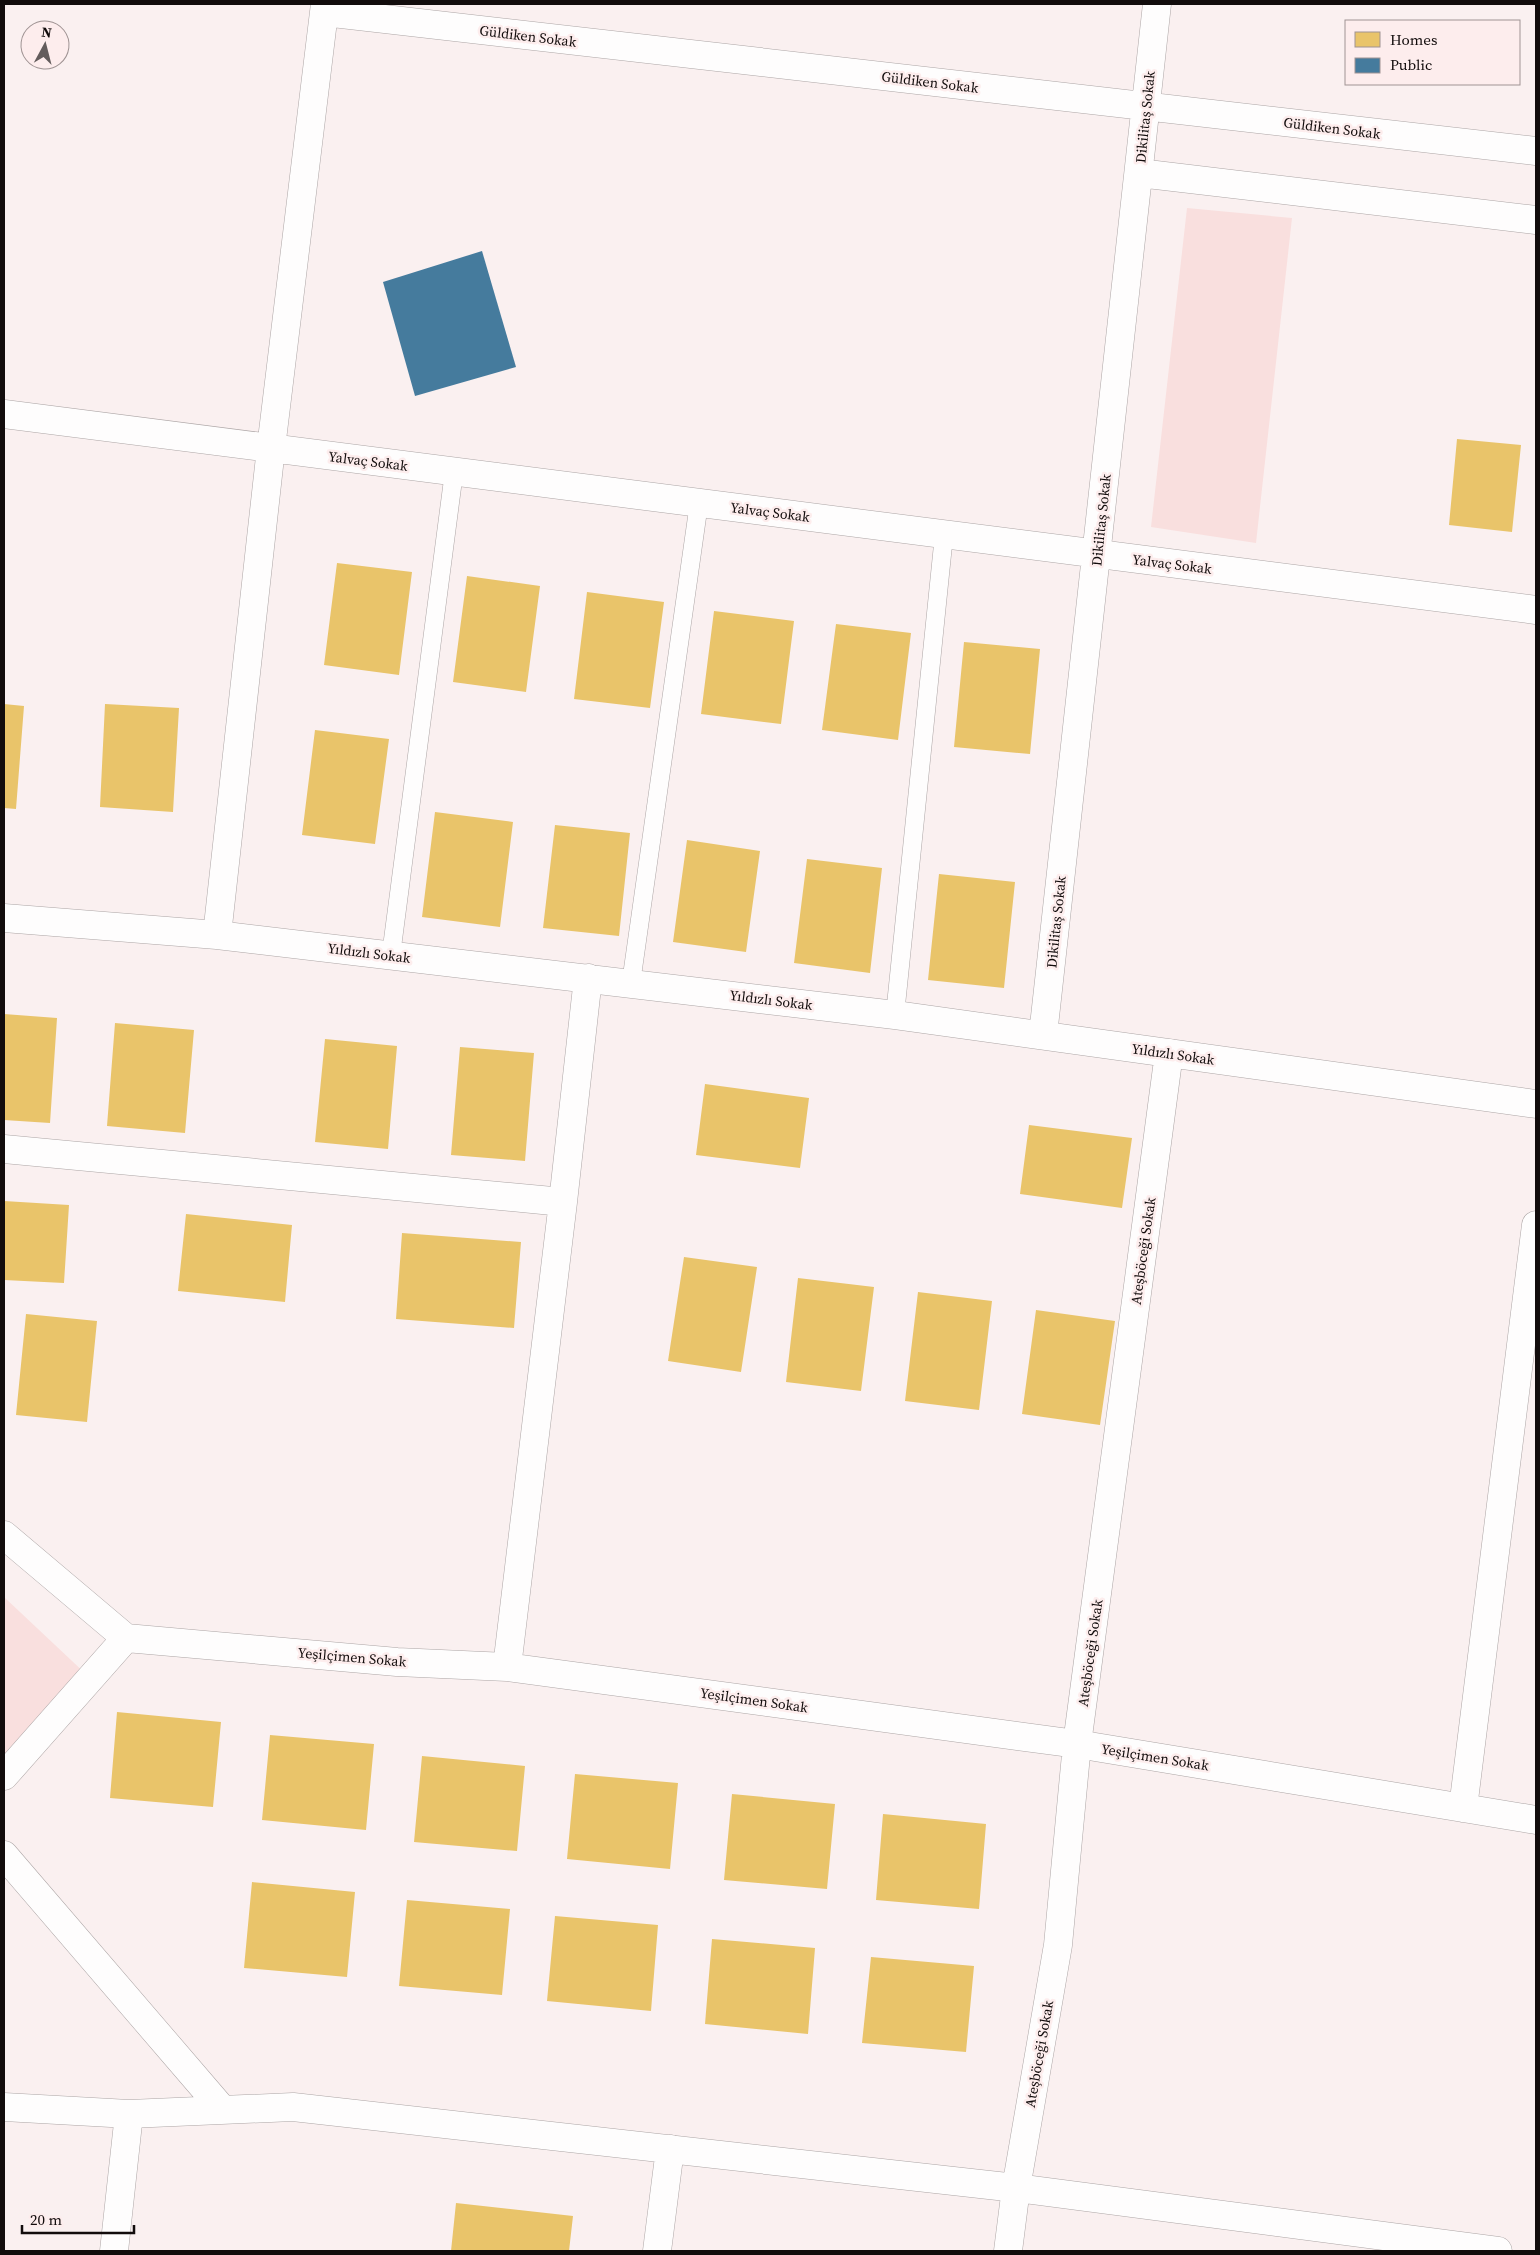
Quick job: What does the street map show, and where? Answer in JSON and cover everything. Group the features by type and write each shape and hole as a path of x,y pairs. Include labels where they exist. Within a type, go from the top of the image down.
{"street":[{"name":"Dikilitaş Sokak","path":"1043,1035 1157,4"},
{"name":"Güldiken Sokak","path":"324,8 1536,151"},
{"path":"217,935 270,448 324,8"},
{"path":"1139,173 1536,220"},
{"name":"Yalvaç Sokak","path":"4,414 1536,610"},
{"name":"Yıldızlı Sokak","path":"4,918 217,935 895,1015 1536,1104"},
{"path":"507,1667 588,978"},
{"name":"Ateşböceği Sokak","path":"1008,2251 1016,2188 1058,1946 1078,1744 1169,1053"},
{"path":"4,1149 563,1202"},
{"path":"1463,1808 1536,1225"},
{"path":"4,1535 126,1638 4,1776"},
{"name":"Yeşilçimen Sokak","path":"126,1638 397,1662 507,1667 1078,1744 1536,1820"},
{"path":"4,1855 223,2110"},
{"path":"4,2107 130,2114 293,2108 1016,2188 1482,2250"},
{"path":"114,2251 130,2114"},
{"path":"657,2251 670,2149"}],"lane":[{"path":"391,955 454,472"},
{"path":"631,984 699,503"},
{"path":"895,1015 944,535"}],"shaded area":[{"path":"1187,208 1292,218 1256,543 1151,527"},
{"path":"4,1597 88,1676 4,1762"}],"building: Homes":[{"path":"1457,439 1521,445 1512,532 1449,525"},
{"path":"337,563 412,572 399,675 324,665"},
{"path":"467,576 540,586 526,692 453,682"},
{"path":"587,592 664,602 650,708 574,699"},
{"path":"714,611 794,621 781,724 701,714"},
{"path":"836,624 911,633 898,740 822,730"},
{"path":"964,642 1040,649 1030,754 954,747"},
{"path":"4,704 24,706 16,809 4,808"},
{"path":"105,704 179,708 173,812 100,807"},
{"path":"315,730 389,739 375,844 302,835"},
{"path":"435,812 513,822 500,927 422,917"},
{"path":"555,825 630,833 619,936 543,928"},
{"path":"687,840 760,851 746,952 673,942"},
{"path":"807,859 882,868 870,973 794,963"},
{"path":"939,874 1015,882 1004,988 928,980"},
{"path":"4,1014 57,1018 50,1123 4,1120"},
{"path":"115,1023 194,1030 185,1133 107,1126"},
{"path":"325,1039 397,1046 388,1149 315,1142"},
{"path":"460,1047 534,1053 525,1161 451,1155"},
{"path":"705,1084 809,1098 800,1168 696,1155"},
{"path":"1029,1125 1132,1138 1122,1208 1020,1194"},
{"path":"4,1201 69,1205 64,1283 4,1280"},
{"path":"186,1214 292,1225 285,1302 178,1291"},
{"path":"402,1233 521,1242 514,1328 396,1319"},
{"path":"684,1257 757,1267 741,1372 668,1361"},
{"path":"798,1278 874,1287 861,1391 786,1382"},
{"path":"918,1292 992,1301 979,1410 905,1401"},
{"path":"1036,1310 1115,1321 1100,1425 1022,1414"},
{"path":"26,1314 97,1321 87,1422 16,1415"},
{"path":"117,1712 221,1722 213,1807 110,1798"},
{"path":"270,1735 374,1744 366,1830 262,1820"},
{"path":"422,1756 525,1766 517,1851 414,1842"},
{"path":"575,1774 678,1783 670,1869 567,1859"},
{"path":"732,1794 835,1804 827,1889 724,1880"},
{"path":"883,1814 986,1824 979,1909 876,1900"},
{"path":"252,1882 355,1892 347,1977 244,1968"},
{"path":"407,1900 510,1909 502,1995 399,1986"},
{"path":"555,1916 658,1925 651,2011 547,2001"},
{"path":"712,1939 815,1948 808,2034 705,2024"},
{"path":"871,1957 974,1966 966,2052 862,2043"},
{"path":"456,2203 573,2216 569,2251 451,2251"}],"building: Public":[{"path":"482,251 516,367 415,396 383,282"}]}
